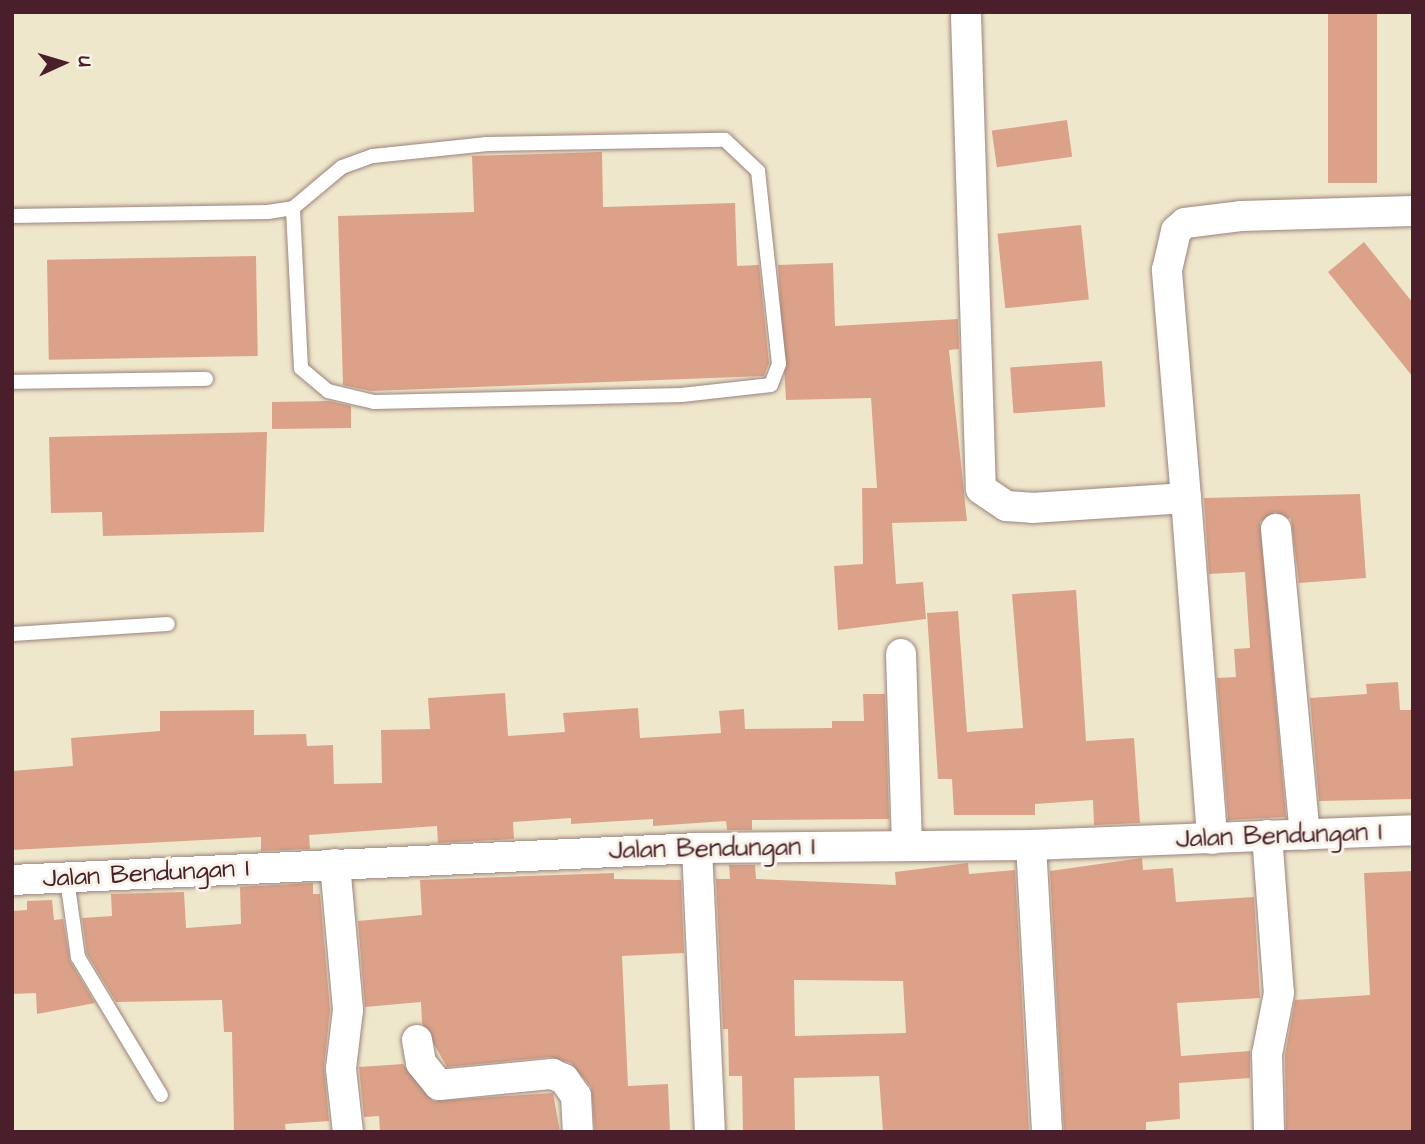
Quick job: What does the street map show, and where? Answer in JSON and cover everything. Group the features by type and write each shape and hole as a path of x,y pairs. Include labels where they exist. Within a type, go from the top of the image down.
{"street":[{"path":"966,16 981,489 1006,506 1032,508 1186,498"},
{"path":"1212,839 1167,270 1176,231 1185,223 1241,216 1413,211"},
{"path":"1276,529 1305,835"},
{"path":"901,654 907,845"},
{"name":"Jalan Bendungan I","path":"12,880 697,848 1031,845 1413,830"},
{"path":"1267,835 1279,993 1267,1054 1269,1132"},
{"path":"1031,845 1047,1132"},
{"path":"697,848 710,1132"},
{"path":"335,864 348,1010 341,1069 348,1132"},
{"path":"417,1040 421,1063 439,1085 552,1074 564,1079 576,1096 578,1132"}],"lane":[{"path":"12,215 293,208 342,167 373,156 487,144 725,140 758,171 779,364 771,385 682,395 374,402 328,391 301,368 293,208"},
{"path":"12,382 206,379"},
{"path":"12,634 168,624"},
{"path":"67,879 78,957 161,1095"}],"building":[{"path":"1328,12 1377,12 1377,183 1328,183"},
{"path":"1067,120 1072,157 997,167 992,131"},
{"path":"602,152 603,207 735,203 737,266 759,265 769,363 764,376 371,391 343,385 338,216 474,212 472,156"},
{"path":"1081,225 1089,300 1005,308 997,234"},
{"path":"1364,242 1413,303 1413,377 1328,272"},
{"path":"256,256 258,356 49,360 47,260"},
{"path":"833,263 835,326 958,319 959,349 949,350 967,521 892,523 896,584 923,582 926,619 838,630 834,566 863,564 862,488 877,488 871,398 786,400 778,265"},
{"path":"1102,361 1105,407 1013,413 1010,367"},
{"path":"329,401 351,406 351,428 272,429 272,402"},
{"path":"267,432 264,532 103,536 102,512 51,513 49,437"},
{"path":"1360,494 1366,578 1299,583 1291,519 1275,512 1260,522 1286,817 1228,820 1217,678 1236,677 1234,649 1250,648 1245,572 1209,574 1204,498"},
{"path":"1076,590 1086,741 1134,738 1140,823 1094,825 1093,800 1035,804 1035,815 954,815 952,779 938,779 927,613 958,611 967,732 1023,728 1012,594"},
{"path":"1398,682 1400,710 1413,710 1413,799 1319,801 1310,698 1367,694 1366,684"},
{"path":"505,693 508,736 565,732 563,713 638,708 640,738 721,733 719,711 744,709 745,729 832,728 832,721 864,721 863,694 885,694 889,819 752,820 752,830 727,830 726,821 653,826 653,819 571,824 571,818 513,822 514,839 438,843 437,826 309,835 310,849 261,851 261,837 12,850 12,771 73,766 71,738 160,731 160,711 254,710 254,735 306,734 307,746 333,745 334,784 382,783 381,730 430,729 428,698"},
{"path":"1142,858 1143,870 1173,868 1176,902 1254,897 1260,998 1177,1003 1181,1056 1250,1051 1250,1078 1179,1083 1180,1119 1146,1122 1146,1132 1064,1132 1050,871"},
{"path":"968,863 969,874 1015,870 1029,1132 883,1132 879,1076 794,1078 795,1132 743,1132 742,1076 729,1076 728,1029 723,1029 716,879 730,879 729,865 755,865 756,879 896,885 895,872","holes":["794,980 903,981 906,1033 795,1036"]},
{"path":"1413,871 1413,1132 1286,1132 1285,1055 1295,1000 1370,995 1364,873"},
{"path":"614,873 614,879 681,880 684,953 622,956 628,1086 668,1084 670,1132 595,1132 591,1087 571,1063 550,1057 447,1067 422,1023 421,1002 365,1007 358,921 422,915 420,880"},
{"path":"313,883 313,894 320,894 330,1010 324,1067 329,1121 285,1124 286,1132 234,1132 232,1032 224,1032 222,1000 116,1002 87,954 82,918 112,916 111,894 184,892 186,928 241,924 240,887"},
{"path":"52,900 54,920 63,919 70,961 95,1003 37,1014 36,993 12,994 12,911 27,910 27,901"},
{"path":"403,1064 433,1101 553,1093 560,1132 380,1132 379,1116 364,1117 359,1067"}]}
